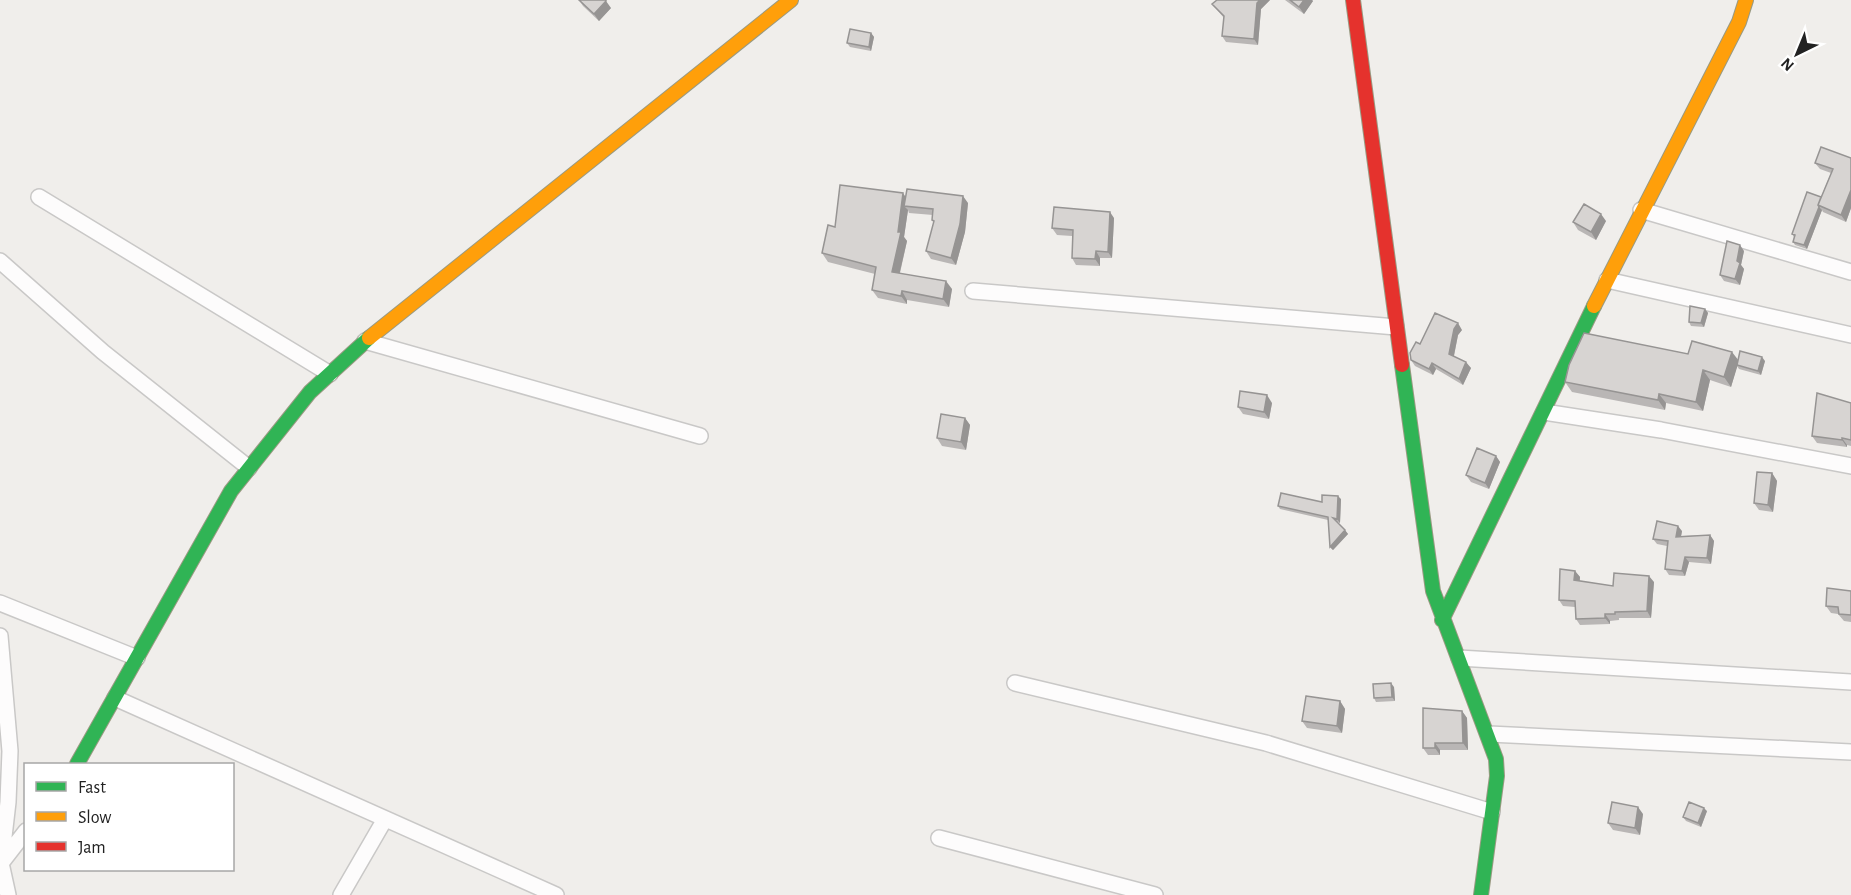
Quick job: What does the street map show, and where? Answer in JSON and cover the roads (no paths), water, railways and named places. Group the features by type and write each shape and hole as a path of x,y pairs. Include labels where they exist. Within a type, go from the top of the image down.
{"street":[{"path":"78,763 231,491 310,392 366,341 791,0"},
{"path":"1353,0 1433,591 1442,620 1489,734 1497,768 1481,895"},
{"path":"1442,620 1641,210 1738,22 1746,0"},
{"path":"39,197 330,374"},
{"path":"1641,210 1851,272"},
{"path":"0,261 103,352 249,468"},
{"path":"1607,280 1851,335"},
{"path":"973,291 1396,327"},
{"path":"366,341 700,436"},
{"path":"1544,412 1661,430 1851,466"},
{"path":"0,603 137,658"},
{"path":"0,636 10,751 8,802 0,864 8,895"},
{"path":"1459,658 1851,682"},
{"path":"1015,682 1266,743 1492,812"},
{"path":"115,698 385,819 532,891 556,895"},
{"path":"1489,734 1851,752"},
{"path":"340,895 385,819"},
{"path":"0,864 24,834"},
{"path":"939,838 1155,895"}]}
